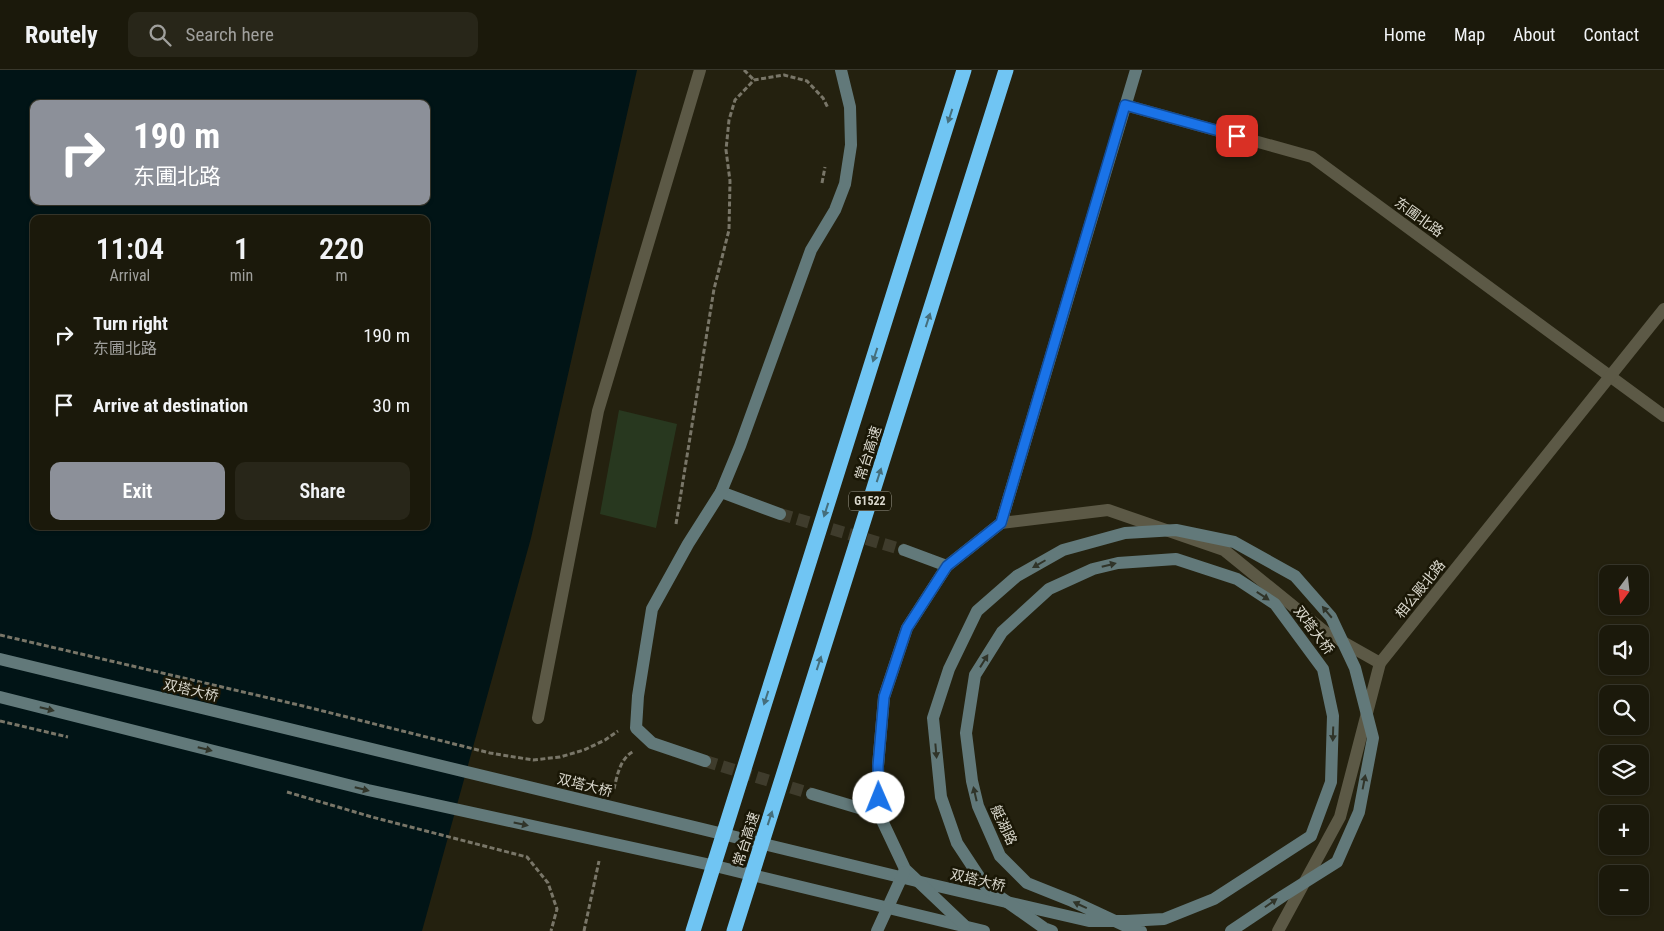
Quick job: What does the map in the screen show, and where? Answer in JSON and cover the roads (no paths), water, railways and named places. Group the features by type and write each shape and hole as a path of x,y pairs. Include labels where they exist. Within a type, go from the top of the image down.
{"highway":[{"name":"常台高速","path":"693,931 964,70"},
{"name":"常台高速","path":"734,931 1006,70"}],"main road":[{"path":"705,761 652,743 636,728 652,609 688,544 721,492 740,446 811,250 835,210 845,184 851,145 850,108 841,70"},
{"path":"970,931 905,870 879,814 878,766 884,697 907,628 947,566 1001,523 1136,70"},
{"path":"721,492 780,514"},
{"name":"双塔大桥","path":"1052,931 1044,928 986,887 956,842 941,797 933,718 949,669 977,611 1017,576 1063,550 1124,533 1176,530 1234,542 1295,576 1331,617 1356,668 1373,738 1359,812 1337,862 1282,896 1231,931"},
{"path":"904,550 947,566"},
{"name":"双塔大桥","path":"0,659 928,884 1089,921 1164,920 1214,899 1311,836 1331,782 1334,716 1323,668 1314,654 1276,604 1237,579 1176,560 1118,563 1093,569 1049,589 1002,632 976,675 970,707"},
{"path":"0,697 368,790 711,865 984,931"},
{"name":"艇湖路","path":"970,707 966,733 972,780 978,806 1000,856 1027,883 1072,901 1132,929 1141,931"},
{"path":"812,794 879,814"},
{"path":"877,931 905,870"}],"street":[{"path":"538,718 598,411 700,70"},
{"name":"东圃北路","path":"1125,105 1312,157 1664,416"},
{"name":"相公殿北路","path":"1278,931 1340,817 1380,663 1664,309"},
{"path":"1001,523 1108,510 1224,550 1325,632 1380,663"}],"tunnel":[{"path":"780,514 904,550"},
{"path":"705,761 812,794"}]}
